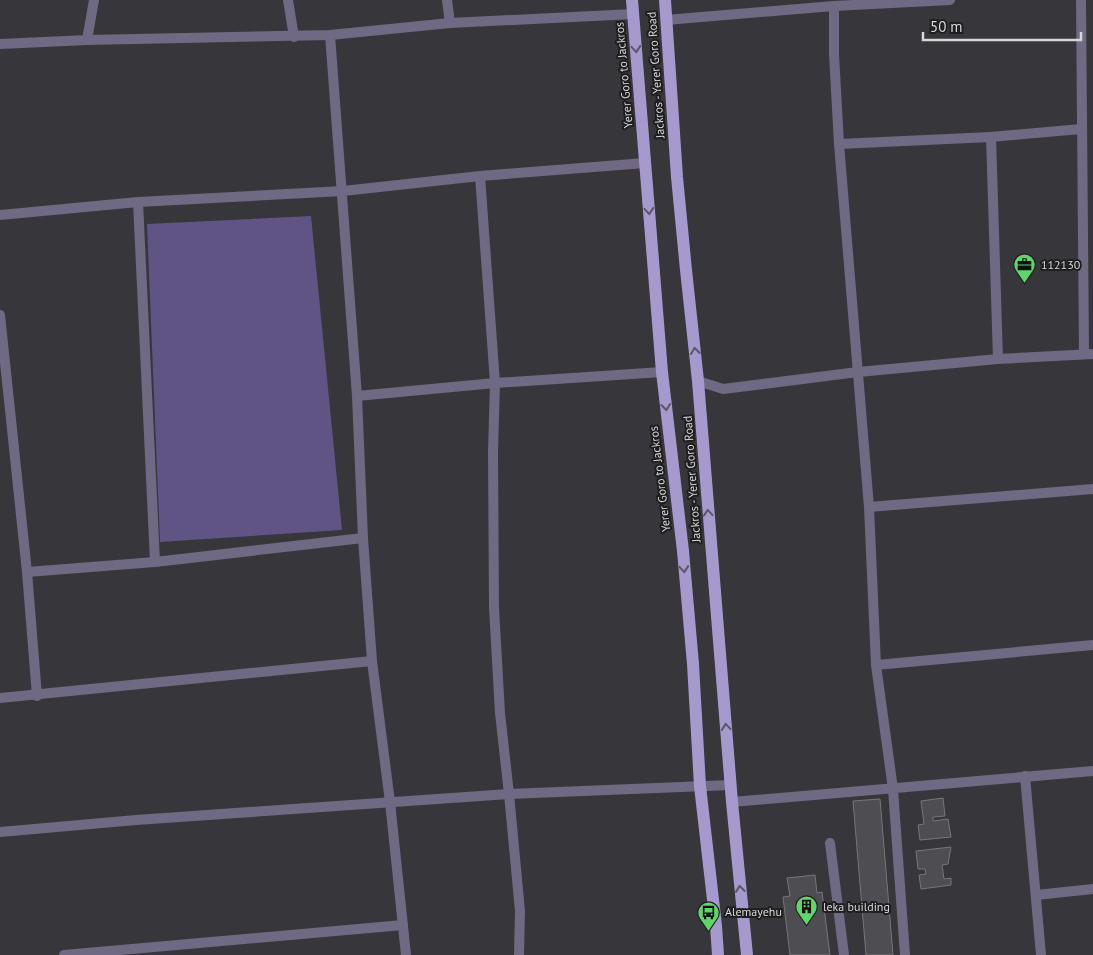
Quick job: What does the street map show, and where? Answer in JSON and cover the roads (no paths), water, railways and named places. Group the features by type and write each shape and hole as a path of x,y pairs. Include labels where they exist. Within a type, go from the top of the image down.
{"main road":[{"name":"Yerer Goro to Jackros","path":"632,0 662,372 683,551 700,786 718,955"},
{"name":"Jackros - Yerer Goro Road","path":"665,0 677,177 698,381 730,785 747,955"}],"street":[{"path":"87,40 94,0"},
{"path":"288,0 294,36"},
{"path":"447,0 450,23"},
{"path":"666,20 834,6 845,3 950,0"},
{"path":"698,381 723,389 858,372 998,359 1088,354 1081,129 1081,0"},
{"path":"834,6 834,54 839,144 869,507 876,665 894,789 905,955"},
{"path":"0,44 87,40 330,36 450,23 633,14"},
{"path":"330,36 357,396 363,538 372,661 390,802 406,955"},
{"path":"839,144 991,137 1081,129"},
{"path":"991,137 998,359"},
{"path":"0,216 138,202 343,191 480,176 645,163"},
{"path":"480,176 495,383 492,460 494,608 500,713 510,794 520,911 519,955"},
{"path":"138,202 155,562"},
{"path":"0,314 26,572 36,696"},
{"path":"357,396 495,383 662,372"},
{"path":"869,507 1093,489"},
{"path":"26,572 155,562 363,538"},
{"path":"876,665 1093,645"},
{"path":"0,698 36,696 372,661"},
{"path":"732,802 1093,771"},
{"path":"1026,776 1041,955"},
{"path":"0,832 146,819 510,794 730,785"},
{"path":"830,843 844,955"},
{"path":"1036,895 1093,890"},
{"path":"64,955 403,925"}],"place":[{"name":"112130","path":"1025,284"},
{"name":"leka building","path":"807,926"},
{"name":"Alemayehu","path":"709,931"}]}
